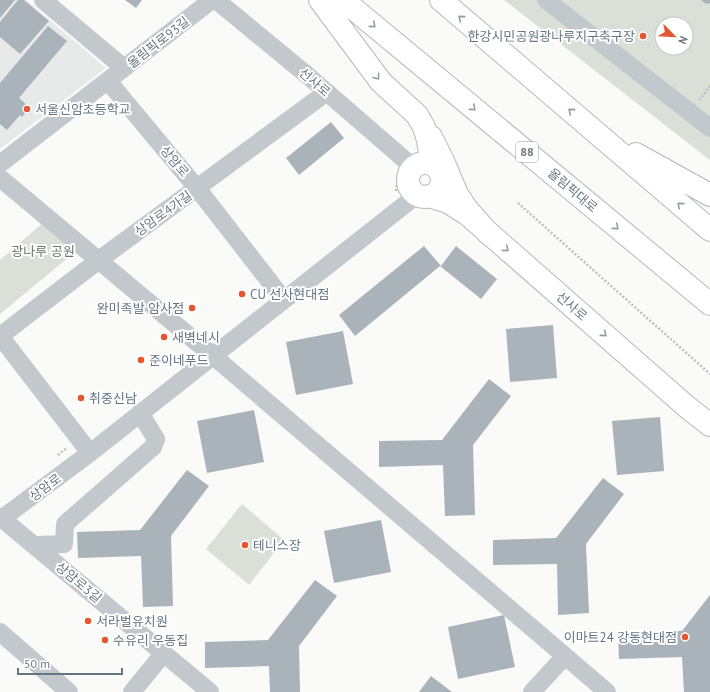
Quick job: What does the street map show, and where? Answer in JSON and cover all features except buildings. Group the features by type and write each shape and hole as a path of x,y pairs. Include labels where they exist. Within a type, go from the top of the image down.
{"main road":[{"path":"320,0 381,82 417,115 428,130 457,194 466,208 489,234"},
{"name":"올림픽대로","path":"343,0 710,304"},
{"path":"441,0 710,230"},
{"path":"417,115 424,127 430,153 421,165 410,171 408,182 412,192 423,196 438,190 442,179 438,168 421,165"},
{"path":"594,130 710,195"},
{"name":"선사로","path":"423,196 440,199 454,205 467,214 687,407 710,425"}],"street":[{"name":"올림픽로93길","path":"43,0 124,68"},
{"name":"올림픽로93길","path":"0,164 212,0"},
{"name":"선사로","path":"216,0 327,92 421,165"},
{"path":"546,0 710,128"},
{"name":"상암로","path":"108,81 197,188 284,300"},
{"name":"상암로4가길","path":"0,336 99,260 327,92"},
{"path":"0,178 99,260 607,692"},
{"name":"상암로","path":"1,519 90,453 284,300 423,196"},
{"path":"0,336 90,453"},
{"path":"35,546 64,544 64,524 153,447 156,439 140,413"},
{"name":"상암로3길","path":"1,519 210,692"},
{"path":"0,632 69,692"},
{"path":"132,692 164,653"},
{"path":"532,692 565,656"}],"path":[{"path":"518,203 710,374"}],"shaded area":[{"name":"서울신암초등학교","path":"0,0 26,0 106,68 0,149"}],"green space":[{"path":"504,0 710,0 710,160"},
{"name":"광나루 공원","path":"44,222 75,252 0,314 0,260"},
{"name":"테니스장","path":"242,504 284,540 249,585 206,549"}],"place":[{"name":"한강시민공원광나루지구축구장","path":"643,36"},
{"name":"서울신암초등학교","path":"27,109"},
{"name":"CU 선사현대점","path":"242,294"},
{"name":"완미족발 암사점","path":"192,308"},
{"name":"새벽네시","path":"164,337"},
{"name":"준이네푸드","path":"141,360"},
{"name":"취중신남","path":"81,398"},
{"name":"테니스장","path":"245,545"},
{"name":"서라벌유치원","path":"88,621"},
{"name":"이마트24 강동현대점","path":"685,637"},
{"name":"수유리 우동집","path":"105,640"}]}
